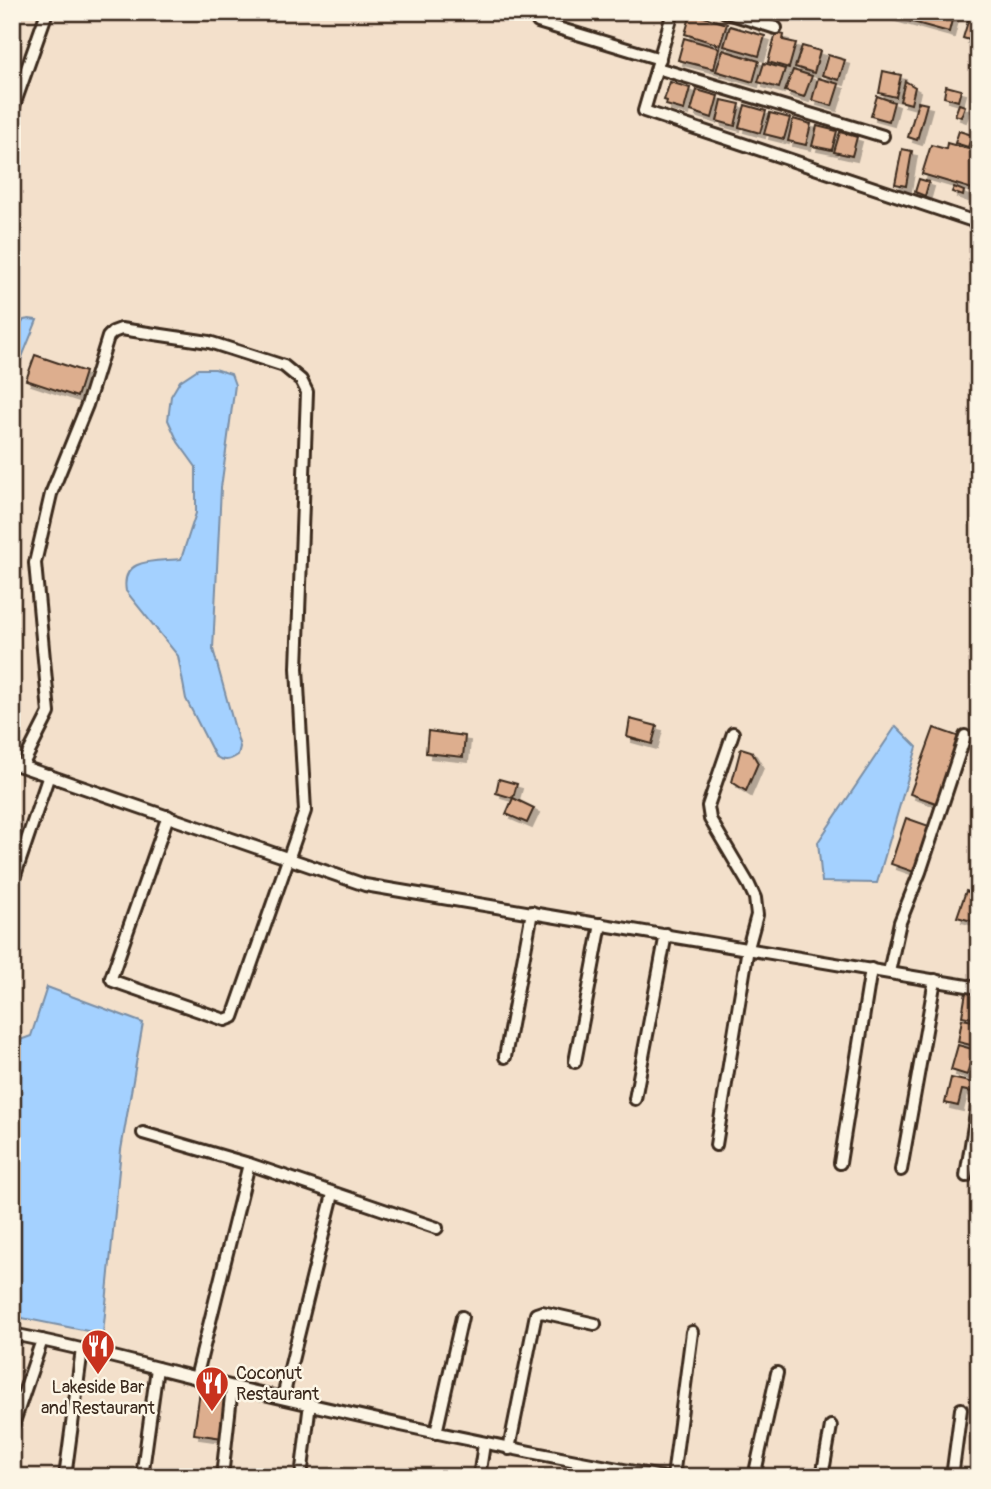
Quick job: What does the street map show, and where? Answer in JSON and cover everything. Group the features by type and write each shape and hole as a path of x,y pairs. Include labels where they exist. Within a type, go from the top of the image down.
{"street":[{"path":"12,111 47,12"},
{"path":"674,12 644,111 979,223"},
{"path":"725,12 776,28"},
{"path":"538,22 883,136"},
{"path":"168,816 112,972 113,981 225,1020 230,1019 233,1017 289,858 306,811 297,668 307,392 302,380 284,366 209,342 121,329 108,337 99,371 51,494 35,563 50,713 17,765 168,816 289,858 365,885 979,988"},
{"path":"716,1145 748,948 757,915 755,898 710,820 708,806 733,733"},
{"path":"890,972 900,922 920,872 965,736"},
{"path":"12,884 49,775"},
{"path":"505,1057 532,912"},
{"path":"575,1062 601,924"},
{"path":"635,1099 666,934"},
{"path":"840,1163 871,969"},
{"path":"901,1170 936,980"},
{"path":"966,1176 979,1094"},
{"path":"143,1133 249,1164 437,1228"},
{"path":"196,1377 249,1164"},
{"path":"283,1397 332,1194"},
{"path":"509,1450 536,1314 542,1312 595,1324"},
{"path":"436,1433 462,1317"},
{"path":"673,1477 692,1332"},
{"path":"12,1334 509,1450 662,1477"},
{"path":"12,1429 42,1340"},
{"path":"65,1477 82,1349"},
{"path":"142,1477 157,1367"},
{"path":"754,1477 777,1373"},
{"path":"222,1477 233,1387"},
{"path":"301,1477 310,1404"},
{"path":"952,1477 961,1409"},
{"path":"822,1477 831,1426"},
{"path":"479,1477 484,1444"}],"water":[{"path":"24,320 37,320 12,382 12,337"},
{"path":"198,369 215,369 231,374 235,385 221,488 213,649 240,747 238,755 226,760 215,756 186,699 178,656 126,591 126,580 135,566 152,561 181,559 196,513 196,467 178,442 168,420 171,396 180,381"},
{"path":"896,726 917,747 877,883 822,882 818,842"},
{"path":"47,987 143,1023 121,1150 103,1334 12,1316 12,1043 31,1036"}],"building":[{"path":"876,12 954,12 949,32"},
{"path":"691,13 727,24 720,45 685,34"},
{"path":"970,15 979,18 979,43 963,38"},
{"path":"730,26 765,36 759,56 724,46"},
{"path":"776,33 784,35 783,40 796,43 789,68 768,62"},
{"path":"684,38 719,48 714,69 678,60"},
{"path":"802,46 820,51 814,73 795,67"},
{"path":"723,50 759,61 753,82 716,71"},
{"path":"828,55 845,60 839,80 822,75"},
{"path":"764,63 785,69 779,88 758,82"},
{"path":"793,70 812,76 804,97 785,91"},
{"path":"883,71 901,75 896,97 879,93"},
{"path":"818,78 839,84 832,106 812,100"},
{"path":"905,81 915,87 911,104 900,101"},
{"path":"670,82 690,88 684,110 666,105 667,101 664,100"},
{"path":"946,86 961,90 958,101 944,97"},
{"path":"697,90 718,96 712,118 691,111"},
{"path":"877,96 894,102 889,121 871,116"},
{"path":"722,100 740,104 735,126 717,121"},
{"path":"918,102 927,104 917,140 908,137"},
{"path":"959,104 965,106 961,117 955,115"},
{"path":"745,105 766,111 760,133 739,127"},
{"path":"770,113 790,118 784,139 764,134"},
{"path":"793,119 811,124 806,145 788,141"},
{"path":"817,126 837,131 832,150 812,146"},
{"path":"959,131 972,135 968,147 955,143"},
{"path":"840,132 857,137 852,156 834,152"},
{"path":"947,143 979,152 979,191 922,174 931,145 946,149"},
{"path":"902,149 912,151 906,186 895,184"},
{"path":"919,179 929,182 925,196 915,192"},
{"path":"954,187 964,191 963,196 952,192"},
{"path":"35,355 85,372 77,397 26,380"},
{"path":"630,719 657,726 652,744 627,737"},
{"path":"934,728 960,737 936,803 910,794"},
{"path":"428,731 465,736 463,757 426,753"},
{"path":"741,748 751,751 758,763 746,791 732,782"},
{"path":"499,779 517,784 513,798 496,793"},
{"path":"513,798 534,808 527,823 506,814"},
{"path":"906,818 929,826 914,872 891,864"},
{"path":"966,891 979,896 979,923 957,917"},
{"path":"966,992 979,994 977,1019 962,1016"},
{"path":"962,1019 979,1022 979,1031 974,1030 971,1045 958,1042"},
{"path":"958,1045 979,1051 978,1061 971,1059 967,1075 951,1070"},
{"path":"951,1078 974,1083 972,1092 962,1090 958,1106 945,1103"},
{"path":"200,1391 229,1395 223,1438 194,1434"}],"place":[{"name":"Lakeside Bar and Restaurant","path":"98,1376"},
{"name":"Coconut Restaurant","path":"212,1413"}]}
